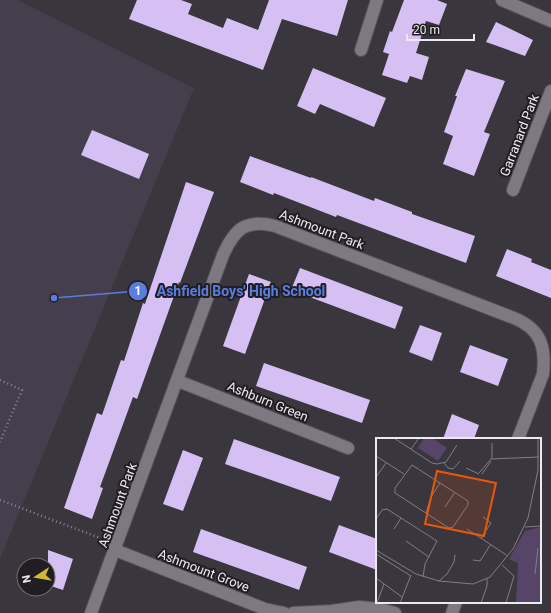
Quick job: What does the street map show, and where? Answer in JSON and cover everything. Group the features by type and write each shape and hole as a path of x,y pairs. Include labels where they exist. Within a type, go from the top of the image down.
{"street":[{"path":"361,50 377,0"},
{"path":"502,0 551,21"},
{"name":"Garranard Park","path":"513,190 551,91"},
{"name":"Ashmount Park","path":"91,613 228,244 233,236 245,226 263,223 276,226 527,324 536,333 542,345 544,363 543,374 518,438"},
{"name":"Ashburn Green","path":"178,381 348,448"},
{"name":"Ashmount Grove","path":"116,547 265,609 284,613"},
{"path":"452,613 456,603"},
{"path":"292,613 332,611 359,607 380,609 395,613"}],"path":[{"path":"0,380 22,390 0,442"},
{"path":"0,500 75,529 116,547"}],"shaded area":[{"path":"0,0 18,0 194,88 0,559"}],"building":[{"path":"137,0 181,0 192,4 188,14 223,28 227,18 258,30 269,0 348,0 337,36 282,19 263,70 129,19"},
{"path":"404,0 437,0 447,4 439,25 426,21 416,53 429,57 422,80 410,76 407,83 382,75 389,54 383,52 390,31 392,32"},
{"path":"496,22 533,40 525,56 486,42"},
{"path":"313,68 386,98 374,127 320,104 315,114 297,106"},
{"path":"466,69 505,81 484,132 490,134 474,176 443,164 453,136 444,132 457,96 455,96"},
{"path":"92,130 149,154 139,179 81,155"},
{"path":"250,156 374,201 375,198 412,212 412,214 475,236 466,263 337,215 336,217 274,193 273,195 240,182"},
{"path":"186,182 214,192 180,283 179,282 137,399 133,397 100,487 103,488 92,519 64,508 97,413 102,415 121,360 124,361"},
{"path":"507,249 532,259 531,262 551,270 551,298 496,276"},
{"path":"300,268 403,307 395,329 291,290"},
{"path":"249,274 271,282 245,354 223,346"},
{"path":"420,325 442,333 432,361 409,352"},
{"path":"470,345 508,359 498,386 460,372"},
{"path":"264,363 370,400 362,423 256,386"},
{"path":"452,414 479,425 474,438 443,438"},
{"path":"234,439 340,477 331,501 225,464"},
{"path":"183,450 203,458 183,511 163,504"},
{"path":"339,525 376,539 376,570 329,552"},
{"path":"201,529 307,567 299,590 193,552"},
{"path":"48,550 73,559 63,590 56,588 56,557 48,557"}],"place":[{"name":"Ashfield Boys' High School","path":"54,298"}]}
